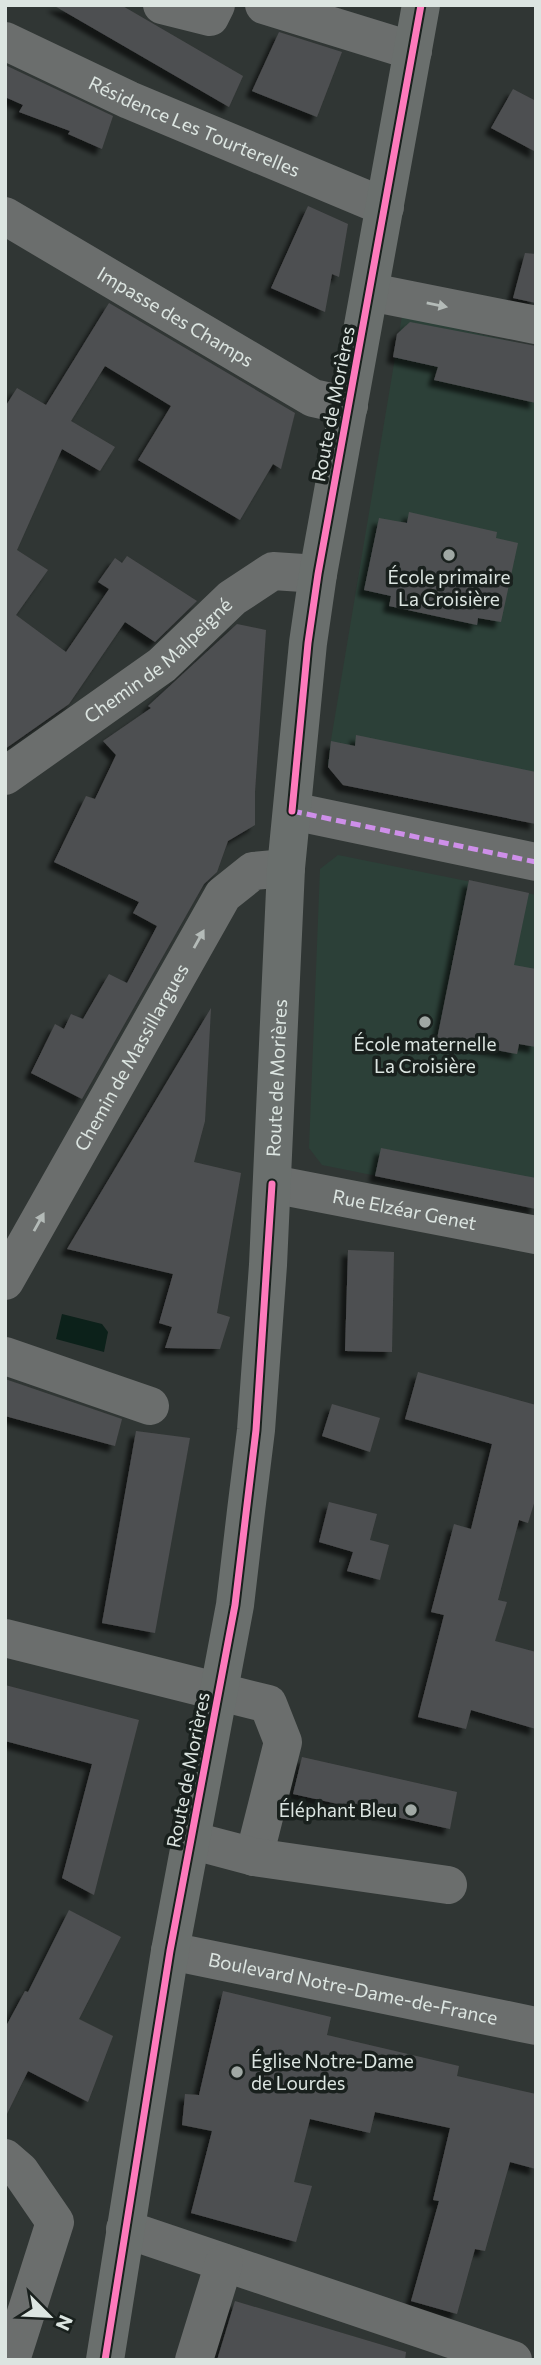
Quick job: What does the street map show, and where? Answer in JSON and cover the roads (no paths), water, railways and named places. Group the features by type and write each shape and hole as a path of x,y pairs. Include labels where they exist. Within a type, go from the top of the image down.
{"main road":[{"name":"Route de Morières","path":"105,2360 170,1951 235,1605 256,1430 272,1184 286,868 308,643 318,574 421,5"}],"street":[{"path":"162,5 210,17 216,5"},
{"path":"264,5 413,51"},
{"name":"Résidence Les Tourterelles","path":"5,41 129,100 385,207"},
{"name":"Impasse des Champs","path":"5,216 313,398 349,406"},
{"path":"370,292 536,325"},
{"name":"Chemin de Malpeigné","path":"5,776 162,665 232,598 273,571 318,574"},
{"path":"292,811 536,862"},
{"name":"Chemin de Massillargues","path":"5,1282 223,895 253,871 286,868"},
{"name":"Rue Elzéar Genet","path":"272,1184 536,1235"},
{"path":"5,1356 150,1406"},
{"path":"5,1638 268,1704 283,1742 254,1857"},
{"path":"190,1840 254,1857 448,1885"},
{"name":"Boulevard Notre-Dame-de-France","path":"170,1951 536,2026"},
{"path":"5,2158 20,2171 55,2222 7,2360"},
{"path":"125,2229 513,2360"},
{"path":"194,2360 224,2263"}],"place":[{"name":"École primaire La Croisière","path":"449,555"},
{"name":"École maternelle La Croisière","path":"425,1022"},
{"name":"Éléphant Bleu","path":"411,1810"},
{"name":"Église Notre-Dame de Lourdes","path":"237,2072"}]}
